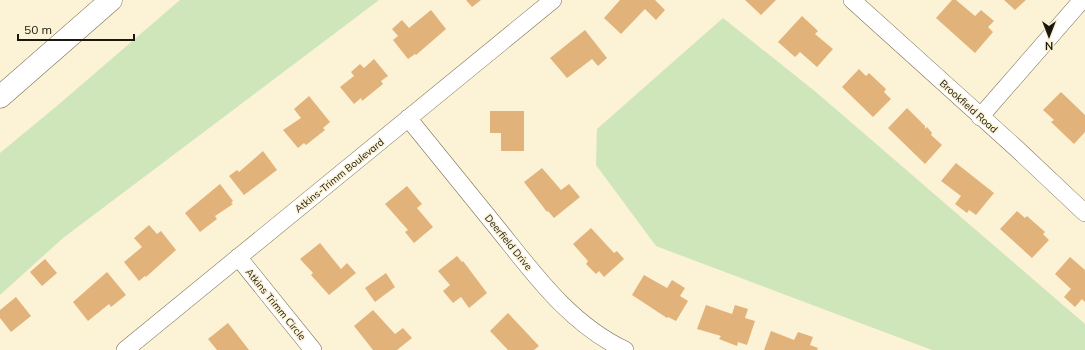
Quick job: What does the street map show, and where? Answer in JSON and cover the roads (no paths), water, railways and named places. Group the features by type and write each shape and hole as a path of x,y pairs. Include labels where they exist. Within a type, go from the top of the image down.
{"highway":[{"path":"0,97 111,0"}],"street":[{"name":"Atkins-Trimm Boulevard","path":"125,350 553,0"},
{"name":"Brookfield Road","path":"852,0 1016,148 1085,213"},
{"path":"980,117 1082,0"},
{"name":"Deerfield Drive","path":"408,118 551,294 573,316 595,333 625,350"},
{"name":"Atkins Trimm Circle","path":"238,257 313,350"}]}
